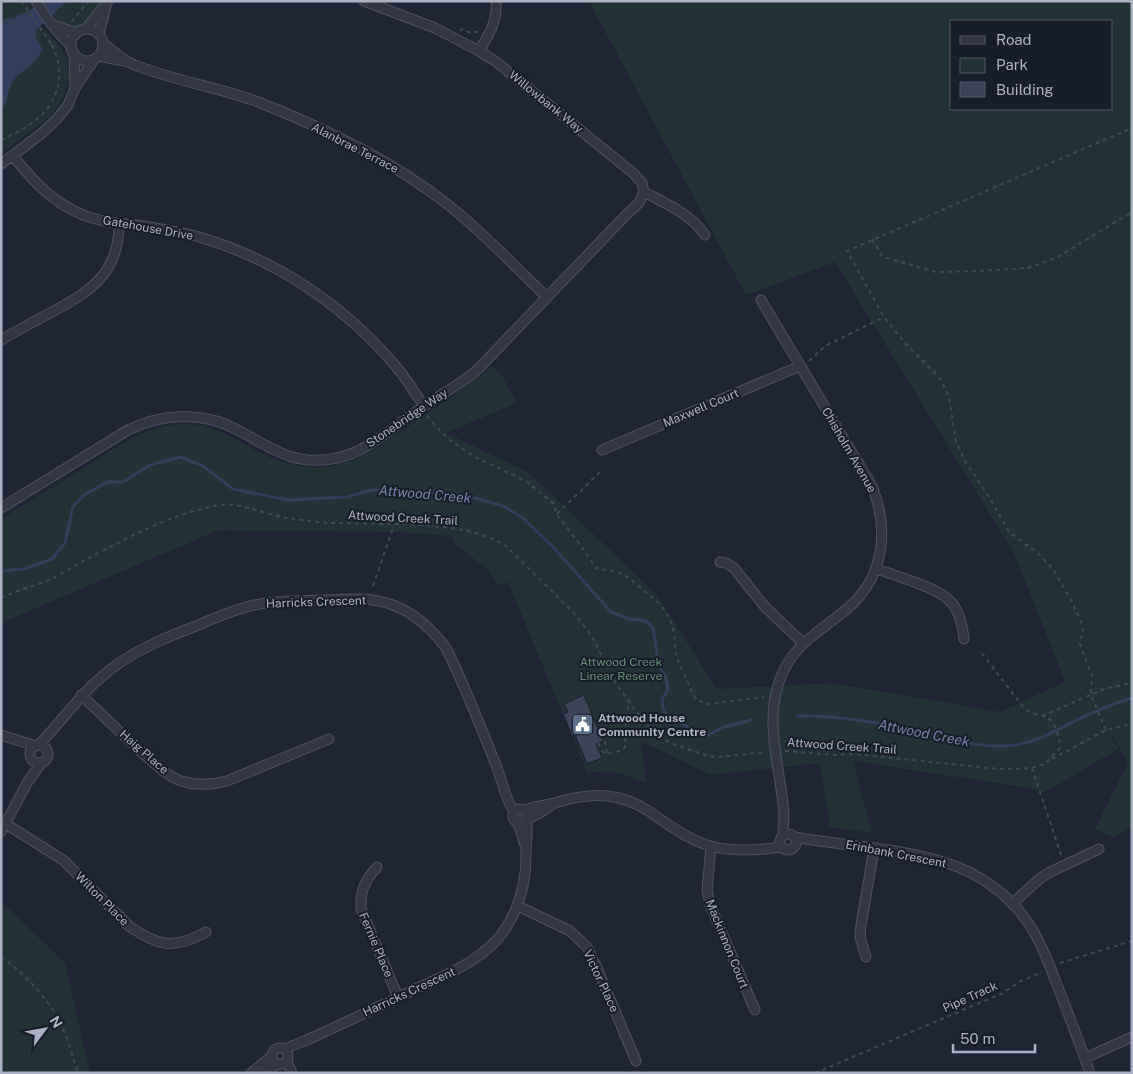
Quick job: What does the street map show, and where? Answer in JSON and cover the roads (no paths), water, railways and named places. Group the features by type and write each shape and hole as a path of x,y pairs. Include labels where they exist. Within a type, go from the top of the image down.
{"street":[{"name":"Alanbrae Terrace","path":"36,1 44,15 63,33 82,61 96,58 126,61"},
{"name":"Willowbank Way","path":"364,1 457,38 495,61 633,173 642,183 644,192 688,217 697,224 704,235"},
{"path":"480,51 496,19 496,1"},
{"path":"86,29 91,29 99,34 107,2"},
{"path":"75,88 73,37 86,29 107,2"},
{"path":"63,33 77,33"},
{"name":"Alanbrae Terrace","path":"99,34 104,44 126,61 149,71 256,102 310,124 388,163 464,218 547,297"},
{"path":"1,164 42,134 57,119 68,105 75,88 104,44"},
{"name":"Gatehouse Drive","path":"13,156 34,182 64,206 97,220 142,226 200,238 262,261 291,276 318,294 367,335 394,364 422,407"},
{"name":"Stonebridge Way","path":"1,508 128,430 149,421 168,417 200,417 219,422 276,452 292,457 324,460 338,458 361,449 470,376 479,368 638,203 644,192"},
{"path":"1,340 70,302 93,286 104,275 111,263 117,248 119,224"},
{"name":"Chisholm Avenue","path":"761,300 872,486 879,505 882,524 881,543 876,569 860,596 803,643 784,670 775,696 773,716 776,752 788,840"},
{"name":"Maxwell Court","path":"602,450 800,366"},
{"path":"720,562 734,568 765,607 803,643"},
{"path":"876,569 921,584 946,596 958,613 964,639"},
{"name":"Harricks Crescent","path":"38,746 100,677 133,654 168,637 251,606 311,600 375,600 407,611 423,622 441,641 456,667 506,794 522,816 528,829 526,876 518,906 504,931 482,954 454,971 307,1040 264,1073"},
{"name":"Haig Place","path":"82,695 100,714 168,774 182,781 200,785 227,781 330,739"},
{"name":"Harricks Crescent","path":"48,752 60,723"},
{"path":"4,736 44,747 48,752 48,757 42,762 27,784 4,828"},
{"path":"4,736 37,762 42,762"},
{"path":"27,784 32,749 38,746"},
{"name":"Erinbank Crescent","path":"522,816 537,806 595,794 623,799 648,811 691,839 711,846 735,850 755,850 788,840 821,842 928,858 958,867 983,880 1000,892 1026,920 1036,935 1090,1073"},
{"name":"Wilton Place","path":"4,828 63,860 129,926 139,933 165,943 177,944 188,942 206,932"},
{"name":"Mackinnon Court","path":"711,846 707,871 707,890 710,905 755,1010"},
{"path":"866,957 860,937 874,849"},
{"path":"1012,904 1036,881 1048,873 1099,849"},
{"name":"Fernie Place","path":"377,867 366,879 360,899 360,910 398,997"},
{"name":"Victor Place","path":"518,906 570,931 587,947 636,1061"},
{"path":"1085,1058 1132,1037"},
{"path":"251,1073 272,1056 276,1049 290,1073"},
{"path":"272,1056 274,1061 283,1059"}],"water":[{"path":"44,1 67,1 37,29 36,37 43,49 30,66 13,81 1,111 1,21 15,18"}],"waterway":[{"name":"Attwood Creek","path":"1,571 24,569 52,559 65,543 73,506 84,495 107,482 123,482 150,465 180,457 203,466 233,489 288,500 347,497 372,490 419,491 465,495 503,506 523,518 554,548 611,612 629,619 642,620 649,623 653,628 658,664 666,678 668,690 662,699 663,708 667,715 698,733 708,735 724,727 751,720"},
{"name":"Attwood Creek","path":"797,716 859,720 979,745 1003,746 1015,745 1040,738 1098,710 1132,698"}],"place":[{"name":"Attwood House Community Centre","path":"582,725"}],"park label":[{"name":"Attwood Creek Linear Reserve","path":"621,669"}]}
